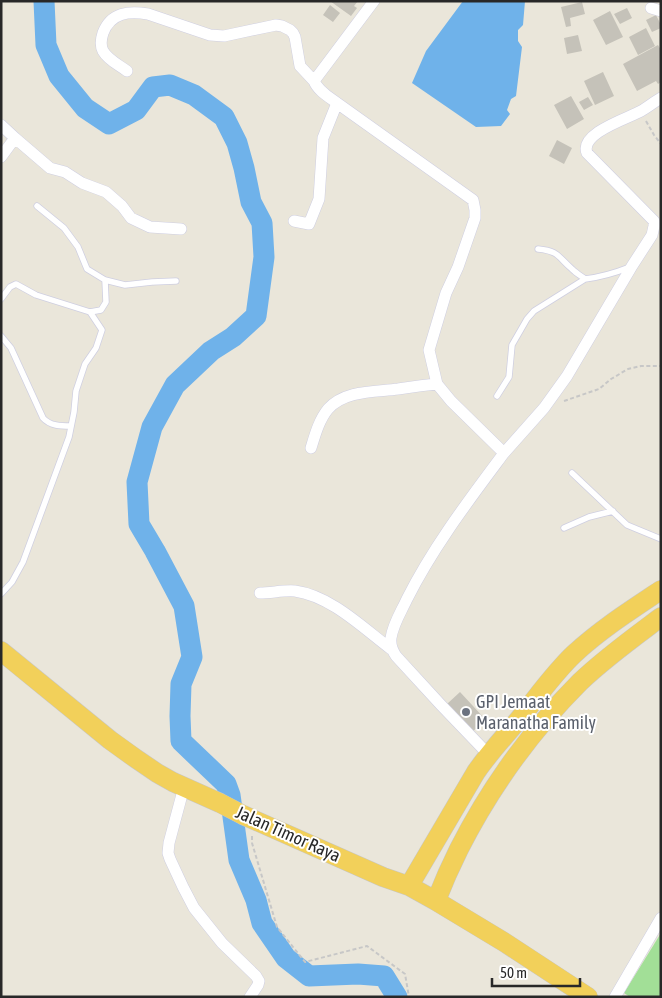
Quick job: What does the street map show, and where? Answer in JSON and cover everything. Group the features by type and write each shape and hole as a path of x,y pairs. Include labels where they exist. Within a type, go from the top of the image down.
{"highway":[{"path":"409,886 462,793 488,754 550,680 574,654 601,632 626,612 661,590"},
{"path":"436,901 458,850 470,828 518,755 544,722 580,682 616,650 661,617"},
{"path":"601,632 616,650"},
{"name":"Jalan Timor Raya","path":"1,651 128,754 157,773 247,817 383,877 409,886 504,942 588,997"}],"street":[{"path":"314,81 374,1"},
{"path":"127,71 108,58 102,50 101,40 106,26 113,18 124,14 138,12 148,14 210,34 224,36 276,25 282,26 290,30 295,37 300,66 314,81 316,86 472,200 475,218 458,267 446,293 429,350 437,384 451,401 504,453"},
{"path":"391,648 390,640 394,624 419,575 451,526 504,453 544,408 567,376 652,235 654,221 587,153 586,149 587,143 603,129 641,111 661,98"},
{"path":"294,221 309,224 319,199 323,138 337,103"},
{"path":"1,125 50,168 66,172 82,183 106,192 122,206 131,218 150,227 180,229"},
{"path":"1,157 15,138"},
{"path":"652,235 661,245"},
{"path":"311,448 320,421 336,402 361,393 437,384"},
{"path":"260,593 294,591 317,597 342,612 391,648 396,656 488,754"},
{"path":"184,787 168,853 194,908 222,943 259,981 250,997"},
{"path":"615,997 661,918"}],"lane":[{"path":"37,206 64,228 78,248 87,269 105,280 126,285 176,281"},
{"path":"538,249 557,254 571,269 585,279"},
{"path":"497,396 509,377 512,345 526,319 534,311 585,279 615,273 632,266"},
{"path":"1,299 10,287 16,284 36,295 90,312 101,310 106,302 105,280"},
{"path":"1,594 12,582 23,562 69,437 76,391 85,364 96,348 102,330 90,312"},
{"path":"1,336 12,348 46,422 54,425 71,426"},
{"path":"572,473 627,524 661,539"},
{"path":"564,528 589,517 613,511"}],"path":[{"path":"641,111 654,136 661,144"},
{"path":"544,408 599,389 610,379 628,369 640,366 661,366"},
{"path":"247,817 252,844 277,926 305,962 367,946 405,974 409,997"}],"green space":[{"path":"661,933 661,997 630,997 624,993"}],"water":[{"path":"463,1 525,1 523,25 518,30 518,41 522,47 516,96 511,99 507,110 510,114 501,126 476,127 412,83 426,51"}],"building":[{"path":"330,1 358,1 354,6 357,8 351,16"},
{"path":"582,2 585,14 570,18 571,26 566,27 561,7"},
{"path":"330,5 340,13 333,22 323,15"},
{"path":"627,8 632,18 620,24 614,14"},
{"path":"610,11 623,37 606,45 593,20"},
{"path":"656,15 661,28 652,32 646,20"},
{"path":"646,28 655,46 638,55 629,37"},
{"path":"578,35 582,51 567,54 564,38"},
{"path":"658,45 661,50 661,82 658,84 656,81 637,91 623,64"},
{"path":"603,72 614,96 595,105 584,81"},
{"path":"571,96 584,119 567,129 554,105"},
{"path":"588,97 593,105 584,110 579,102"},
{"path":"557,140 572,148 564,164 549,156"},
{"name":"GPI Jemaat Maranatha Family","path":"460,692 486,720 472,732 447,704"}],"waterway":[{"path":"44,1 46,45 59,76 85,108 109,124 136,110 153,87 170,85 194,95 224,117 237,143 251,202 262,223 264,257 256,316 233,337 211,351 175,385 152,427 137,482 139,524 184,606 192,657 181,684 181,741 226,784 230,795 239,860 256,900 262,923 286,958 309,976 358,974 384,976 397,997"}],"place":[{"name":"GPI Jemaat Maranatha Family","path":"466,712"}]}
